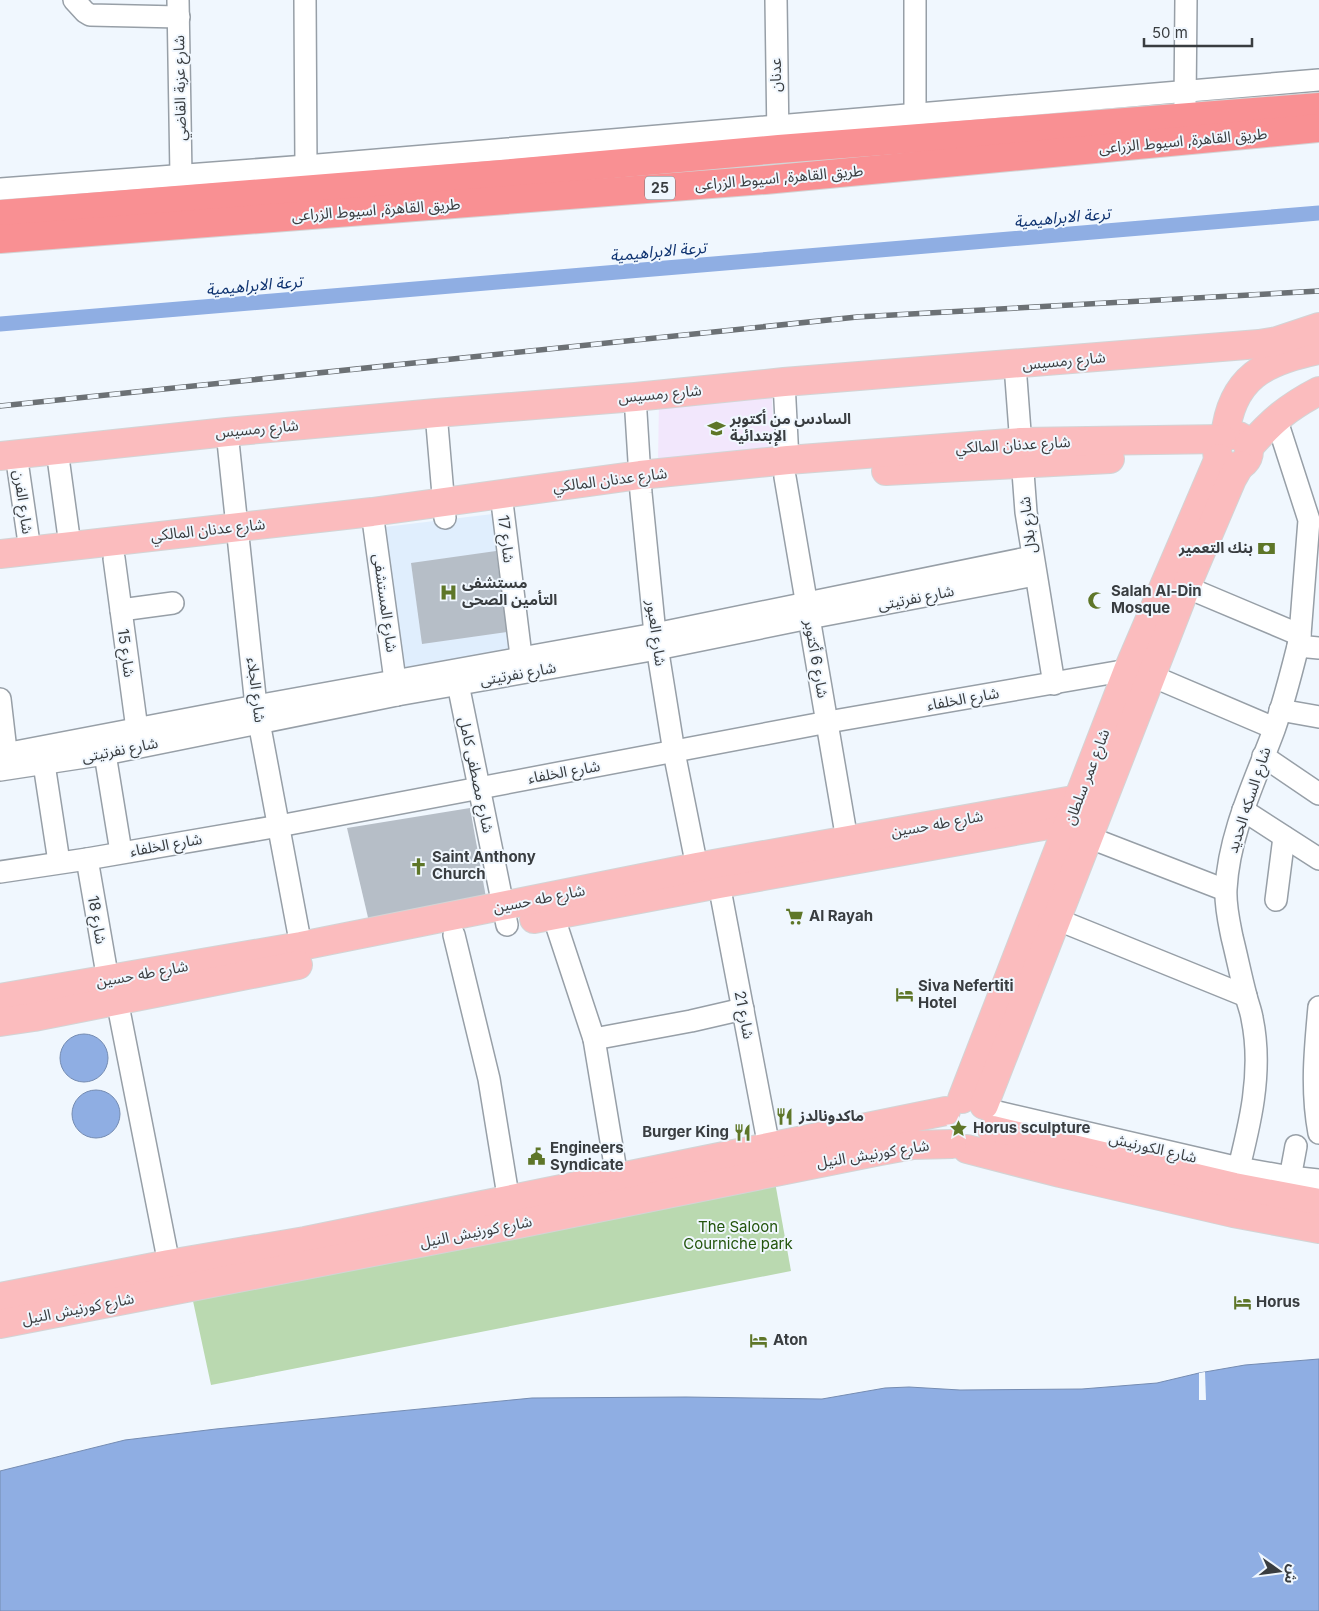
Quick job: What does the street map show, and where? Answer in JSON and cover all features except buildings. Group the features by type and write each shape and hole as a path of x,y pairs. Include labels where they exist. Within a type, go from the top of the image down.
{"highway":[{"name":"طريق القاهرة, اسيوط الزراعى","path":"0,214 491,175 773,142 1184,118 1319,107"},
{"name":"طريق القاهرة, اسيوط الزراعى","path":"0,239 765,180 1319,128"},
{"path":"765,180 773,142"}],"main road":[{"name":"شارع رمسيس","path":"8,455 227,432 635,397 784,382 1015,365 1263,355 1277,341 1319,327"},
{"path":"1319,350 1289,358 1263,355 1254,374 1235,397 1226,420 1228,450 1291,406 1319,391"},
{"name":"شارع عدنان المالكي","path":"0,571 114,558 239,536 640,484 787,469 1022,452 1228,450"},
{"name":"شارع عمر سلطان","path":"975,1111 1067,817 1186,587 1232,479 1228,450"},
{"name":"شارع عمر سلطان","path":"975,1111 1056,919 1067,817 1140,673 1228,450"},
{"name":"شارع عدنان المالكي","path":"0,554 70,545 239,536"},
{"name":"شارع طه حسين","path":"0,1022 34,1017 112,990 301,946 505,915 697,867 847,840 1067,817"},
{"name":"شارع طه حسين","path":"0,998 112,990 454,935 505,915 553,915 1067,817"},
{"path":"975,1111 986,1142 980,1146 960,1146 948,1139 943,1128 944,1116 975,1111"},
{"name":"شارع كورنيش النيل","path":"0,1324 511,1212 617,1177 769,1147 975,1111 1237,1177 1289,1187 1319,1203"},
{"name":"شارع كورنيش النيل","path":"0,1297 169,1264 305,1241 511,1212 880,1150 926,1144 960,1146 1060,1173 1233,1213 1319,1229"}],"street":[{"path":"74,0 90,15 178,9"},
{"path":"305,0 306,166"},
{"name":"عدنان","path":"773,142 776,0"},
{"path":"915,0 915,114"},
{"path":"1184,118 1186,0"},
{"name":"شارع عزبة القاضي","path":"178,9 181,176"},
{"name":"طريق القاهرة, اسيوط الزراعى","path":"0,189 306,166 773,142 915,114 1319,80"},
{"name":"شارع بلال","path":"1015,365 1026,512 1054,684"},
{"name":"شارع 6 أكتوبر","path":"784,382 787,469 808,610 847,840"},
{"name":"شارع العبور","path":"635,397 640,484 656,642 674,752 697,867"},
{"path":"436,413 445,510"},
{"name":"شارع السكه الحديد","path":"1237,1177 1253,1106 1255,1048 1252,1019 1228,918 1225,890 1233,842 1277,719 1311,602 1309,520 1276,418"},
{"name":"شارع الجلاء","path":"227,432 258,714 301,946"},
{"path":"57,450 70,545"},
{"name":"شارع الفرن","path":"8,455 30,550"},
{"name":"شارع 17","path":"502,502 522,666"},
{"name":"شارع المستشفى","path":"374,519 396,688"},
{"name":"شارع 15","path":"114,558 138,738"},
{"name":"شارع نفرتيتى","path":"4,762 396,688 656,642 1034,566"},
{"path":"1186,587 1319,648"},
{"path":"121,610 173,603"},
{"name":"شارع نفرتيتى","path":"396,688 458,684 522,666"},
{"path":"1140,673 1277,719 1319,717"},
{"name":"شارع الخلفاء","path":"0,872 279,826 828,722 1054,684 1140,673"},
{"name":"شارع مصطفى كامل","path":"458,684 505,915"},
{"path":"0,698 4,762"},
{"name":"شارع نفرتيتى","path":"4,762 44,764 105,754 138,738"},
{"path":"105,754 121,852"},
{"path":"1263,756 1319,794"},
{"path":"44,764 59,862"},
{"path":"1243,810 1319,859"},
{"path":"1067,817 1225,890"},
{"path":"1276,900 1284,837"},
{"name":"شارع 18","path":"87,859 169,1264"},
{"name":"شارع 21","path":"719,884 769,1147"},
{"path":"553,915 594,1039 617,1177"},
{"path":"1056,919 1246,996"},
{"path":"454,935 489,1079 511,1212"},
{"path":"1319,1007 1315,1109 1319,1133"},
{"path":"594,1039 692,1021 743,1009"},
{"path":"1296,1146 1289,1187 1319,1180"}],"shaded area":[{"name":"السادس من أكتوبر الإبتدائية","path":"772,395 774,455 658,461 659,400"},
{"name":"مستشفى التأمين الصحى","path":"501,513 520,657 396,679 376,528"}],"green space":[{"name":"The Saloon Courniche park","path":"775,1182 791,1271 211,1385 193,1301"}],"water":[{"path":"79,1034 89,1034 101,1041 108,1053 108,1063 101,1075 89,1082 79,1082 71,1078 64,1071 60,1063 60,1053 64,1045 71,1038"},
{"path":"91,1090 101,1090 113,1097 120,1109 120,1119 113,1131 101,1138 91,1138 83,1134 76,1127 72,1119 72,1109 76,1101 83,1094"},
{"path":"1319,1359 1319,1611 0,1611 0,1471 125,1440 216,1429 532,1398 686,1397 822,1399 885,1388 909,1387 960,1390 1082,1389 1157,1383 1245,1365"}],"pier":[{"path":"1205,1372 1206,1400 1199,1400 1199,1373"}],"waterway":[{"name":"ترعة الابراهيمية","path":"0,324 1319,213"}],"railway":[{"path":"0,406 857,317 1319,291"}],"place":[{"name":"السادس من أكتوبر الإبتدائية","path":"716,428"},
{"name":"بنك التعمير","path":"1267,548"},
{"name":"مستشفى التأمين الصحى","path":"448,592"},
{"name":"Salah Al-Din Mosque","path":"1097,600"},
{"name":"Saint Anthony Church","path":"418,866"},
{"name":"Al Rayah","path":"795,916"},
{"name":"Siva Nefertiti Hotel","path":"904,995"},
{"name":"ماكدونالدز","path":"785,1116"},
{"name":"Horus sculpture","path":"959,1128"},
{"name":"Burger King","path":"743,1132"},
{"name":"Engineers Syndicate","path":"536,1157"},
{"name":"Horus","path":"1242,1302"},
{"name":"Aton","path":"759,1340"}]}
